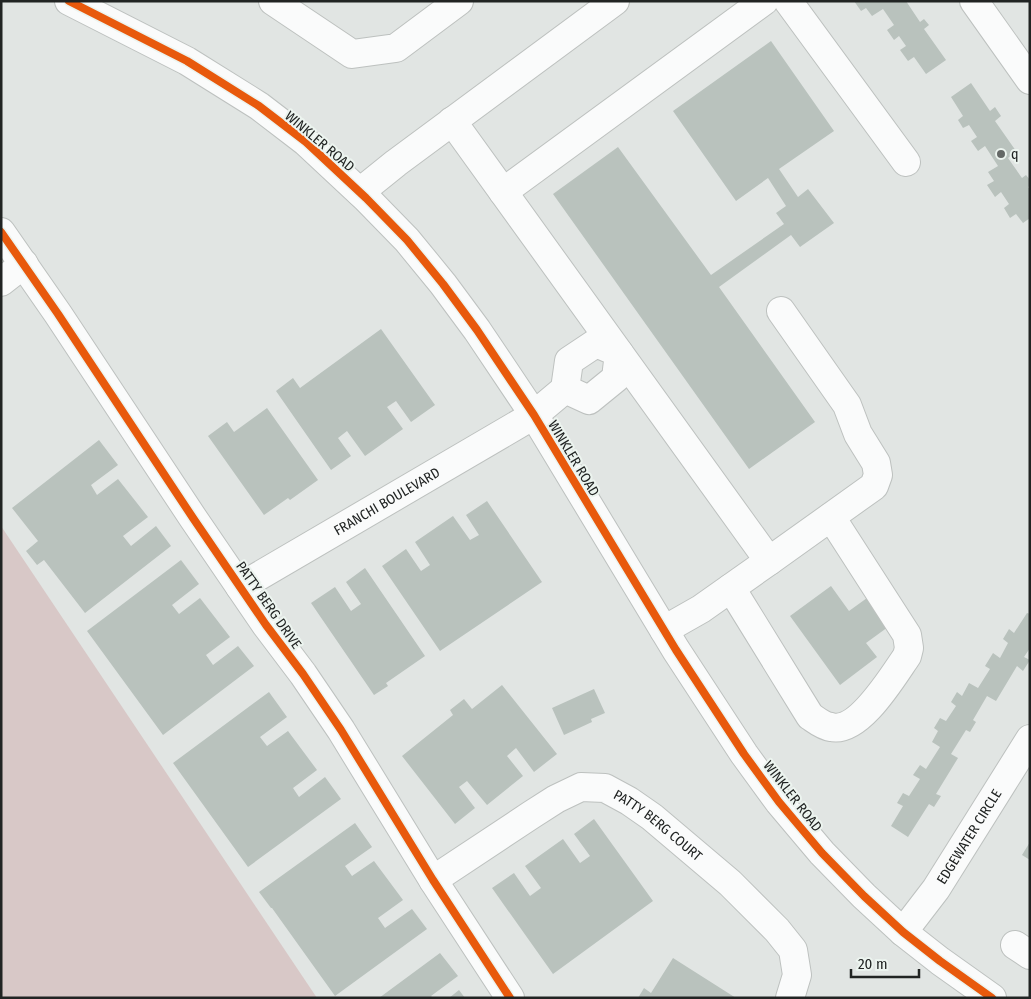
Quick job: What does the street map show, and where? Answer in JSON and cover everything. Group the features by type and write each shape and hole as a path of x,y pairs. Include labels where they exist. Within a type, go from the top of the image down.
{"street":[{"name":"WINKLER ROAD","path":"69,1 187,61 259,106 306,142 360,192 406,240 443,284 477,330 534,415 664,630 744,754 779,802 822,853 903,932 992,998"},
{"path":"273,1 352,54 396,48 459,1"},
{"path":"360,192 396,162 615,1"},
{"path":"503,192 764,1"},
{"path":"788,1 906,162"},
{"path":"974,1 1030,80"},
{"path":"452,121 769,561"},
{"name":"PATTY BERG DRIVE","path":"1,232 58,314 266,626 341,730 433,880 510,998"},
{"path":"1,282 24,264"},
{"path":"664,630 701,609 874,486 878,475 876,463 858,434 847,405 781,312"},
{"path":"596,343 619,353 616,378 589,400 565,389 569,361 596,343"},
{"name":"FRANCHI BOULEVARD","path":"240,587 534,415 565,389"},
{"path":"731,588 810,716 831,728 845,727 874,704 907,656 909,648 907,635 831,517"},
{"name":"EDGEWATER CIRCLE","path":"903,932 936,888 1030,738"},
{"name":"PATTY BERG COURT","path":"433,880 556,799 581,787 605,788 629,801 652,817 730,883 777,930 793,950 797,975 790,998"}],"shaded area":[{"path":"1,526 317,998 1,998"}],"building":[{"path":"854,1 906,1 920,22 924,19 929,25 924,29 946,60 926,74 914,57 908,61 900,50 906,46 899,36 894,40 887,30 894,25 883,9 872,16 866,8 861,11"},
{"path":"771,41 834,131 779,169 798,197 808,189 834,223 800,247 791,235 719,287 815,422 749,469 553,194 618,147 711,275 784,224 776,213 786,206 768,178 736,201 673,111"},
{"name":"q","path":"971,83 990,111 995,107 1001,116 995,121 1016,151 1008,158 1022,178 1026,175 1030,180 1030,186 1028,187 1030,189 1030,218 1023,223 1016,214 1010,218 1004,208 1009,204 1001,192 995,197 987,185 994,181 988,172 998,166 985,146 978,151 971,141 977,137 969,125 963,128 958,120 963,116 951,97"},
{"path":"381,329 435,405 411,422 396,401 387,407 403,429 365,456 347,431 338,438 351,456 331,470 276,391 293,378 300,388"},
{"path":"267,408 318,480 290,500 288,498 264,515 208,436 227,422 234,432"},
{"path":"99,440 118,465 91,485 97,495 118,479 148,517 123,536 131,546 156,526 171,546 85,613 44,560 37,565 26,551 38,541 12,508"},
{"path":"487,501 542,582 440,651 382,566 406,549 421,571 430,565 415,542 453,516 470,540 479,535 466,515"},
{"path":"181,560 199,584 172,605 179,614 200,598 230,637 206,655 213,665 238,646 254,666 163,735 87,631"},
{"path":"365,568 425,656 386,683 388,686 374,695 311,603 335,587 351,611 361,604 346,582"},
{"path":"831,586 849,611 867,598 888,627 866,643 877,657 840,685 790,616"},
{"path":"1027,613 1030,614 1030,648 1024,657 1030,660 1023,671 1017,666 996,701 987,696 973,720 976,722 970,732 966,730 951,754 958,758 936,794 941,796 934,807 929,804 908,837 891,826 903,806 897,803 903,793 909,796 920,779 913,775 920,765 926,769 940,747 932,742 938,731 934,728 940,718 946,721 956,706 951,702 957,692 962,696 969,683 978,688 990,669 985,666 993,653 1000,658 1008,643 1003,639 1009,629 1014,633"},
{"path":"502,685 557,754 534,772 516,748 507,756 523,776 487,805 467,781 459,787 475,808 455,824 402,756 453,715 450,710 464,699 472,709"},
{"path":"594,689 605,713 591,719 592,722 564,735 552,708"},
{"path":"269,692 287,717 260,737 267,746 288,731 317,770 293,788 299,797 325,777 341,799 248,867 173,763"},
{"path":"594,819 653,901 553,974 492,888 514,873 530,896 541,888 525,866 563,839 580,863 590,856 574,834"},
{"path":"355,823 372,847 345,866 352,876 374,861 403,900 378,918 385,928 412,909 427,929 335,996 259,892"},
{"path":"1030,842 1030,860 1022,855"},
{"path":"440,953 458,976 431,996 433,998 379,998"},
{"path":"673,958 736,998 638,998 644,988 651,993"},
{"path":"459,990 465,998 449,998"}],"cycle path":[{"path":"69,1 187,61 259,106 306,142 366,198 407,240 477,330 534,415 676,650 744,754 779,802 822,853 903,932 992,998"},
{"path":"1,232 266,625 303,674 341,730 433,880 510,998"}],"place":[{"name":"q","path":"1001,154"}]}
